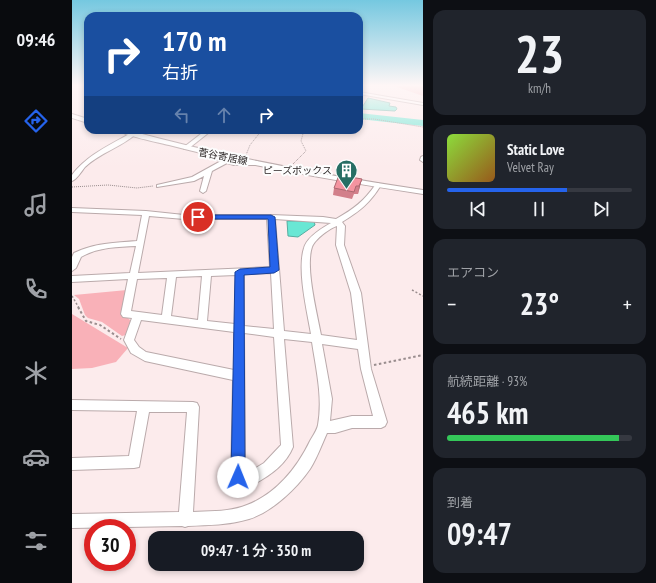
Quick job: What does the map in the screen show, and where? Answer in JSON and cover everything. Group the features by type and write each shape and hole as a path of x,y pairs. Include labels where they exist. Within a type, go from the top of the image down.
{"main road":[{"path":"72,116 84,120"},
{"name":"菅谷寄居線","path":"133,134 202,152 246,161 423,192"}],"street":[{"path":"72,179 76,172 86,163 133,134"},
{"path":"186,148 205,134"},
{"path":"202,152 234,163 257,163"},
{"path":"159,186 194,179 225,161"},
{"path":"203,191 208,170"},
{"path":"72,521 185,520 220,518 249,512 273,498 292,480 306,463 324,428 326,399 305,266 308,247 318,234 357,210 365,203 378,185"},
{"path":"72,210 146,213 184,217 271,217 323,219 338,222 341,226 340,245 356,293 366,366 381,422 352,422 335,427 324,428"},
{"path":"146,213 126,314 363,345"},
{"path":"240,272 238,477 245,481 255,478 277,462 287,447 271,217"},
{"path":"72,268 77,256 89,250 109,246 140,243"},
{"path":"72,279 274,270"},
{"path":"202,323 207,273"},
{"path":"166,319 172,275"},
{"path":"138,316 129,340 134,351 145,357 239,376"},
{"path":"72,405 194,407 185,520"},
{"path":"72,464 134,462 144,406"}],"path":[{"path":"363,119 374,119 423,127"},
{"path":"246,161 246,151 258,134"},
{"path":"288,169 306,152 301,145 302,134"},
{"path":"72,187 108,185 137,188 159,186"},
{"path":"412,290 423,296"},
{"path":"72,296 86,321 100,325 120,338 129,340"},
{"path":"366,366 423,355"}],"shaded area":[{"path":"287,221 314,221 315,225 298,237 288,236"},
{"path":"127,290 127,317 131,321 126,335 122,336 102,322 88,318 85,315 79,299 74,295"},
{"path":"72,314 128,348 116,362 92,368 72,369"}],"building":[{"path":"339,175 362,179 359,186 356,186 354,192 334,188"}],"waterway":[{"path":"363,116 423,123"}],"place":[{"name":"ピーズボックス","path":"347,190"}],"route":[{"path":"198,217 271,217 274,270 240,272 238,477"}]}
